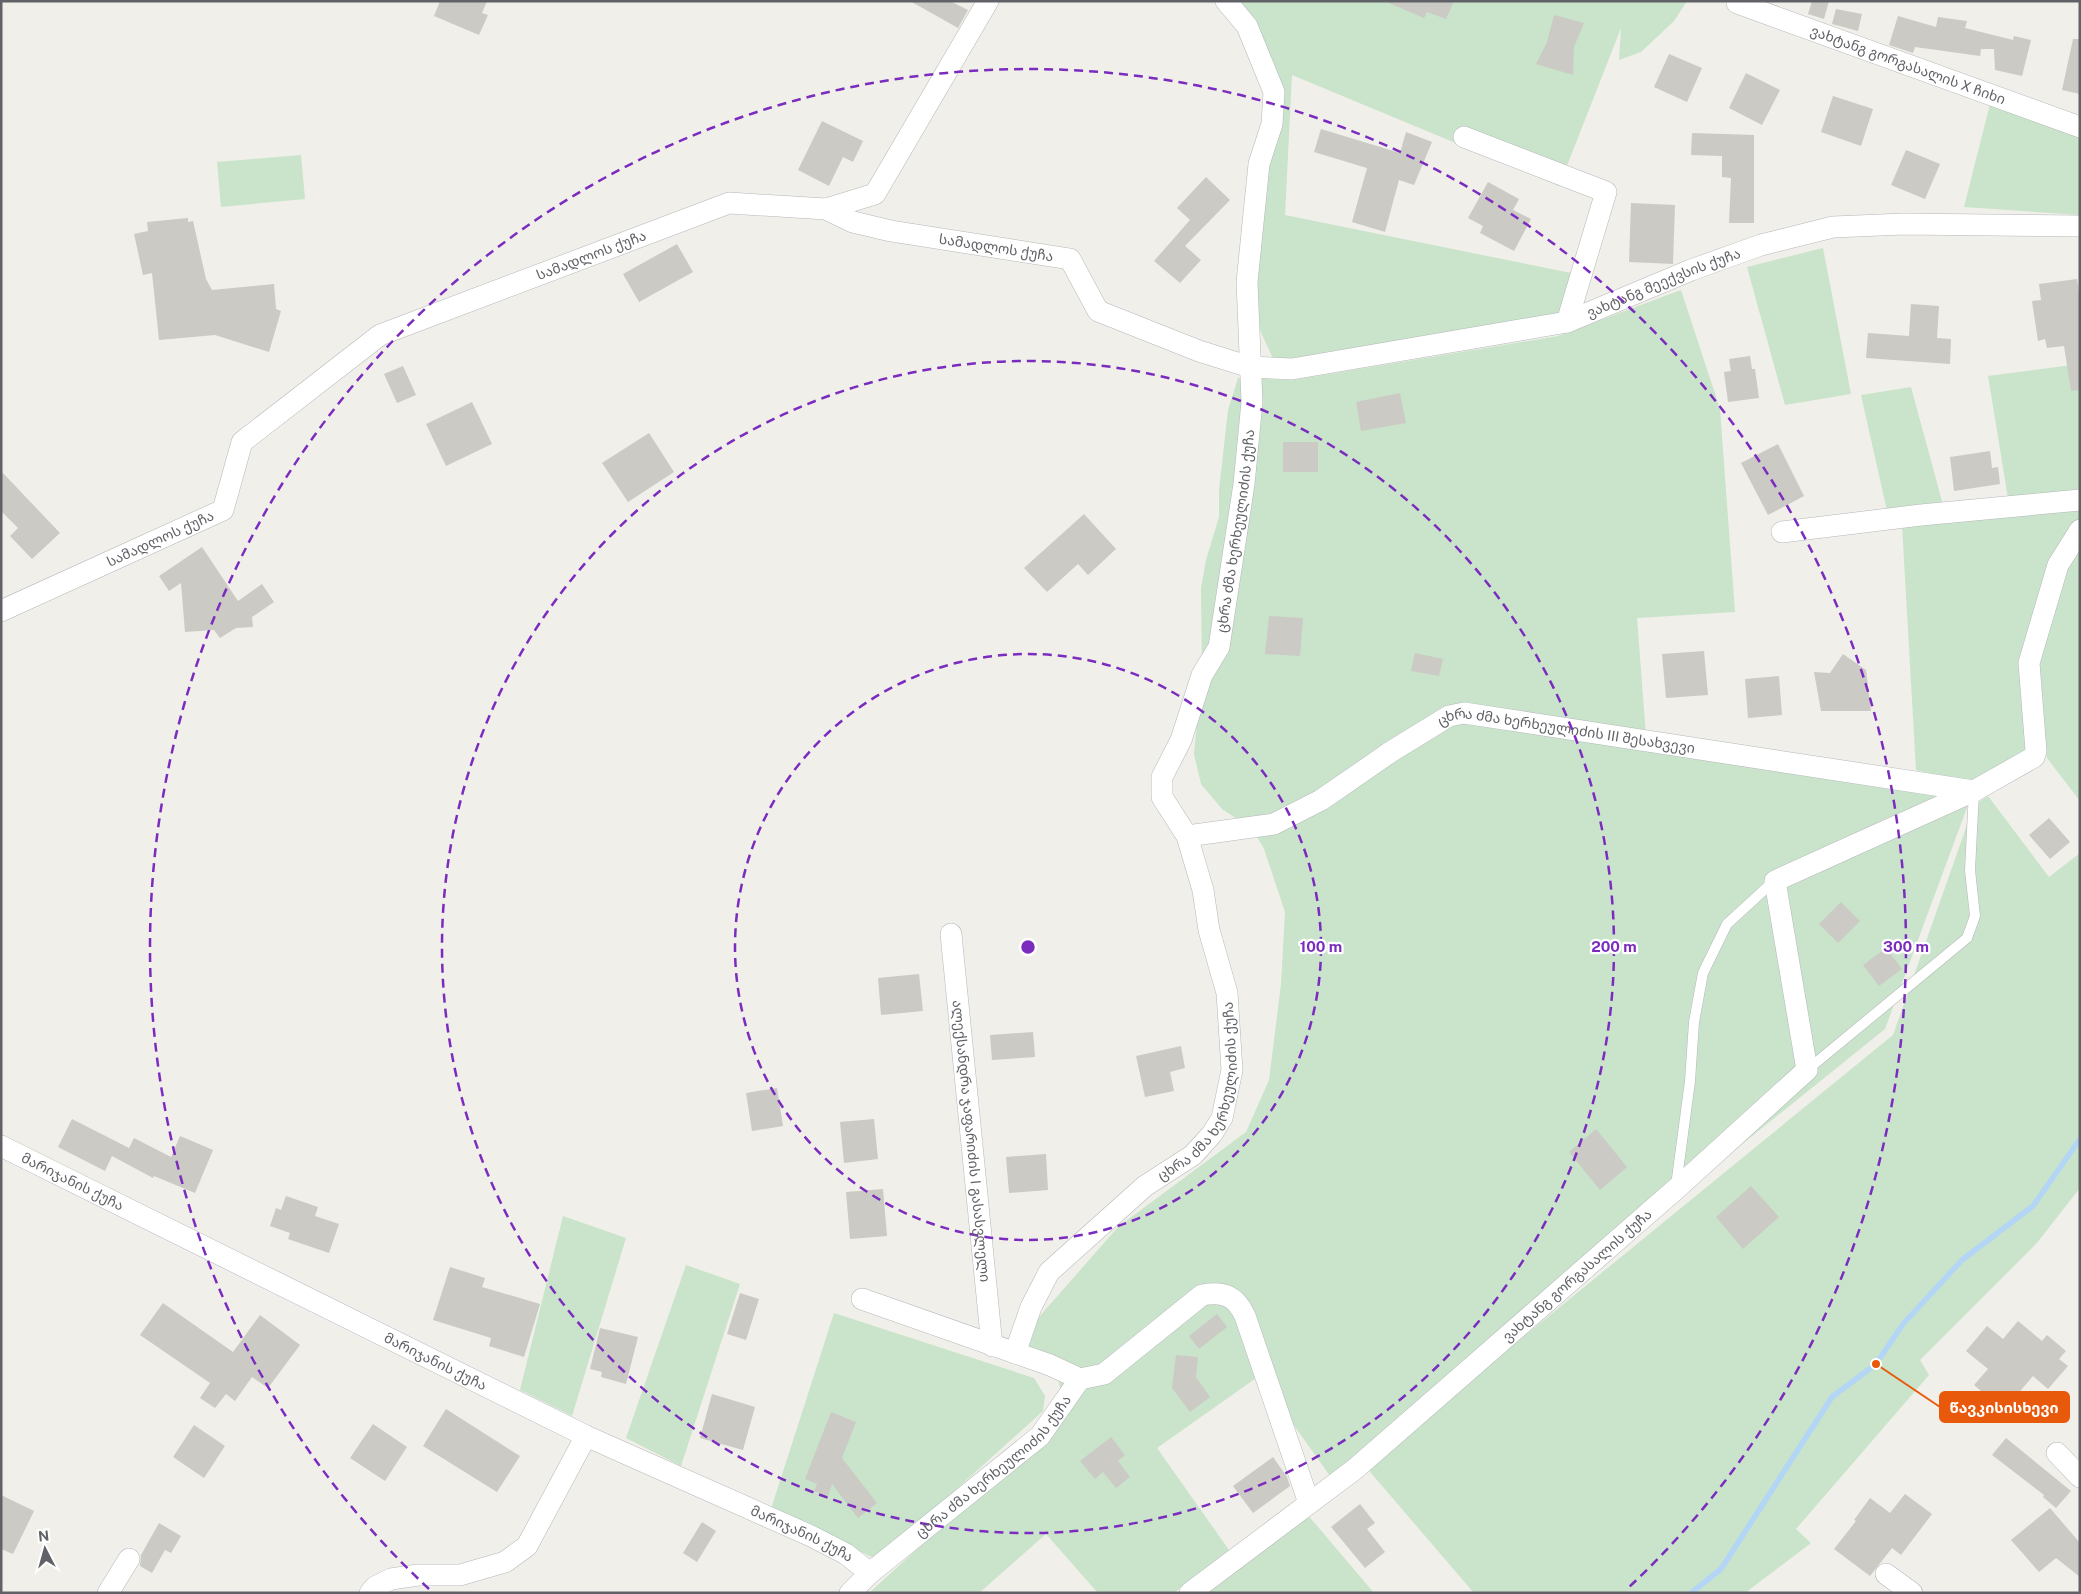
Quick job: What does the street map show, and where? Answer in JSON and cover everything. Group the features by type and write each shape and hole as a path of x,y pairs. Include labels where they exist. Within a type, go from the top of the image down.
{"street":[{"path":"826,209 875,194 988,1"},
{"name":"ცხრა ძმა ხერხეულიძის ქუჩა","path":"1015,1354 1031,1307 1049,1272 1145,1186 1193,1155 1212,1134 1222,1118 1232,1070 1227,993 1209,930 1199,874 1187,836 1162,798 1162,777 1181,740 1202,675 1219,647 1244,484 1252,402 1247,282 1259,164 1272,124 1274,92 1247,26 1226,1"},
{"name":"ვახტანგ გორგასალის X ჩიხი","path":"1737,3 2080,127"},
{"path":"1464,137 1606,192 1566,322"},
{"name":"სამადლოს ქუჩა","path":"1,611 223,510 242,442 380,335 729,203 826,209 853,222 867,226 1070,259 1098,311 1199,351 1250,367"},
{"name":"ვახტანგ მეექვსის ქუჩა","path":"1250,367 1292,369 1566,322 1691,270 1761,245 1834,227 1904,224 2080,226"},
{"path":"1782,532 1921,515 2080,500"},
{"path":"1807,1070 1775,880 1974,791 2027,762 2036,751 2029,662 2058,565 2080,530"},
{"name":"ცხრა ძმა ხერხეულიძის III შესახვევი","path":"1187,836 1274,824 1321,800 1392,751 1449,716 1464,713 1974,791"},
{"name":"ალექსანდრა ჯაფარიძის I გასასვლელი","path":"951,934 992,1346"},
{"name":"ვახტანგ გორგასალის ქუჩა","path":"1190,1593 1355,1469 1676,1189 1807,1070"},
{"name":"მარიჯანის ქუჩა","path":"1,1146 586,1436 811,1536 846,1554 870,1573"},
{"path":"1080,1379 1104,1374 1202,1294 1216,1292 1229,1295 1240,1304 1245,1316 1309,1504"},
{"name":"ცხრა ძმა ხერხეულიძის ქუჩა","path":"850,1593 870,1573 1040,1436 1080,1379 1050,1364 1015,1354 862,1299"},
{"path":"370,1593 375,1586 391,1579 418,1575 460,1575 505,1562 527,1546 586,1436"},
{"path":"2058,1453 2080,1477"},
{"path":"108,1593 129,1559"},
{"path":"1886,1574 1912,1593"}],"lane":[{"path":"1807,1070 1967,938 1974,916 1970,870 1974,791"},
{"path":"1676,1189 1690,1081 1694,1022 1703,973 1727,924 1775,880"}],"green space":[{"path":"1234,1 1687,1 1674,21 1641,52 1619,60 1621,28 1559,186 1292,75 1285,215 1576,274 1563,316 1274,361 1255,319 1266,168 1280,120"},
{"path":"1991,100 2080,132 2080,215 1964,207"},
{"path":"301,155 305,199 221,207 217,162"},
{"path":"1823,248 1851,394 1785,405 1747,267"},
{"path":"1681,290 1720,409 1735,612 1637,618 1646,736 1462,708 1273,819 1242,822 1222,809 1201,784 1194,754 1202,675 1201,588 1206,560 1219,517 1219,490 1228,410 1238,378 1293,380 1558,336"},
{"path":"2080,364 2080,494 2008,498 1988,376"},
{"path":"1911,387 1943,505 1887,511 1861,395"},
{"path":"2080,506 2080,519 2054,559 2024,661 2028,752 1973,784 1916,770 1902,525"},
{"path":"2080,539 2080,801 2047,758 2036,664 2062,567"},
{"path":"1464,720 1972,794 1885,1029 1330,1476 1259,1376 1157,1448 1229,1550 1174,1593 1098,1593 1046,1534 979,1593 869,1593 1047,1431 1052,1423 1056,1416 1061,1394 1055,1370 1010,1350 1118,1227 1246,1132 1269,1080 1281,984 1285,912 1264,849 1256,835 1451,723"},
{"path":"1988,796 2049,877 2080,853 2080,1188 2036,1244 1920,1360 1929,1375 1796,1529 1811,1543 1745,1593 1474,1593 1365,1466 1893,1035 1967,825 1980,801"},
{"path":"563,1216 626,1238 572,1416 520,1390"},
{"path":"686,1265 740,1284 681,1466 626,1438"},
{"path":"834,1313 1034,1378 1045,1396 1043,1411 878,1560 771,1509"},
{"path":"1307,1514 1374,1593 1202,1593"}],"building":[{"path":"440,1 487,1 482,13 488,15 479,35 434,16"},
{"path":"910,1 950,1 968,10 958,28"},
{"path":"1384,1 1454,1 1446,19 1427,12 1424,18"},
{"path":"1812,1 1829,1 1824,19 1808,14"},
{"path":"1836,9 1862,14 1858,31 1832,24"},
{"path":"1554,15 1584,23 1574,47 1573,75 1536,64 1547,42"},
{"path":"1898,16 1936,27 1938,17 1967,21 1965,28 2013,40 2014,36 2031,40 2022,76 1995,70 1994,49 1981,49 1980,56 1915,47 1913,53 1889,45"},
{"path":"2073,39 2080,39 2080,94 2062,90"},
{"path":"1669,54 1702,68 1687,102 1654,87"},
{"path":"1746,73 1780,90 1762,125 1729,108"},
{"path":"1833,96 1873,109 1861,146 1821,132"},
{"path":"822,121 863,141 853,162 843,157 829,186 798,170"},
{"path":"1321,129 1400,153 1406,132 1432,142 1414,185 1399,180 1385,232 1352,222 1367,168 1314,152"},
{"path":"1692,133 1754,135 1754,223 1729,223 1731,178 1722,177 1722,156 1691,155"},
{"path":"1906,150 1940,164 1925,199 1891,185"},
{"path":"1206,177 1230,200 1185,246 1201,260 1180,283 1154,261 1190,220 1177,208"},
{"path":"1488,182 1519,199 1513,210 1531,219 1514,251 1480,233 1483,226 1468,218"},
{"path":"1631,203 1675,205 1673,264 1629,262"},
{"path":"188,218 188,222 193,221 206,279 212,290 274,284 276,309 281,311 269,352 215,335 159,340 152,273 143,275 134,234 148,231 147,222"},
{"path":"677,244 693,272 639,302 623,274"},
{"path":"2077,279 2080,299 2080,390 2071,391 2064,346 2047,348 2045,339 2038,341 2032,301 2041,300 2039,284"},
{"path":"1911,304 1939,306 1937,338 1951,339 1950,364 1866,358 1868,333 1909,336"},
{"path":"1750,356 1752,369 1755,369 1759,398 1728,402 1724,372 1731,371 1729,359"},
{"path":"403,366 416,395 397,403 384,374"},
{"path":"1400,393 1406,423 1361,431 1356,402"},
{"path":"472,402 492,444 446,466 426,424"},
{"path":"649,433 674,472 628,502 602,463"},
{"path":"1283,442 1318,442 1318,472 1283,472"},
{"path":"1778,444 1804,496 1768,515 1741,463"},
{"path":"1990,451 1992,468 1998,467 2000,484 1954,491 1950,457"},
{"path":"1,471 60,533 32,559 10,536 18,528 1,511"},
{"path":"1084,514 1116,549 1088,575 1078,564 1047,592 1024,568"},
{"path":"202,547 238,601 262,584 274,602 252,617 253,627 236,628 220,638 214,630 185,632 181,583 169,591 159,576"},
{"path":"1269,616 1303,618 1300,656 1265,654"},
{"path":"1704,651 1708,695 1666,698 1662,654"},
{"path":"1415,653 1443,659 1439,676 1411,671"},
{"path":"1843,654 1866,670 1871,711 1821,711 1814,672 1830,673"},
{"path":"1779,676 1782,715 1748,718 1745,679"},
{"path":"2049,818 2070,842 2050,859 2029,835"},
{"path":"1841,902 1860,921 1838,943 1819,924"},
{"path":"1886,948 1902,969 1879,986 1863,965"},
{"path":"919,974 923,1011 881,1015 878,978"},
{"path":"1033,1032 1035,1057 992,1060 990,1035"},
{"path":"1181,1046 1185,1068 1170,1072 1174,1091 1145,1097 1136,1056"},
{"path":"777,1088 783,1126 752,1131 746,1093"},
{"path":"72,1119 129,1148 134,1138 171,1157 180,1136 213,1150 195,1193 154,1176 153,1178 112,1156 105,1171 58,1147"},
{"path":"874,1119 878,1159 844,1163 840,1122"},
{"path":"1596,1129 1627,1167 1600,1190 1569,1152"},
{"path":"1046,1154 1048,1190 1009,1193 1006,1157"},
{"path":"1751,1186 1779,1217 1743,1249 1716,1217"},
{"path":"883,1189 887,1236 850,1239 846,1192"},
{"path":"286,1196 318,1207 315,1216 339,1224 329,1253 288,1239 290,1233 270,1226 276,1208 281,1210"},
{"path":"450,1267 485,1278 482,1287 540,1304 524,1357 489,1346 491,1338 433,1320"},
{"path":"740,1293 759,1299 746,1340 727,1334"},
{"path":"163,1303 233,1352 260,1315 300,1345 268,1388 252,1377 235,1401 226,1394 215,1408 200,1398 210,1383 140,1335"},
{"path":"1217,1314 1227,1327 1199,1349 1189,1336"},
{"path":"2018,1321 2042,1341 2047,1335 2066,1351 2059,1359 2068,1366 2048,1389 2033,1376 1998,1417 1976,1399 1982,1392 1974,1385 1988,1369 1966,1351 1987,1326 2003,1339"},
{"path":"600,1328 638,1337 626,1384 601,1377 602,1372 590,1369"},
{"path":"1176,1355 1198,1357 1196,1377 1210,1397 1190,1412 1172,1388"},
{"path":"712,1394 755,1407 743,1450 700,1438"},
{"path":"446,1409 520,1456 497,1492 423,1446"},
{"path":"831,1412 856,1422 842,1458 877,1503 858,1518 832,1484 828,1496 814,1491 817,1484 805,1479"},
{"path":"373,1424 407,1447 385,1481 350,1458"},
{"path":"194,1425 225,1446 204,1478 173,1457"},
{"path":"1111,1437 1125,1455 1118,1461 1130,1477 1116,1488 1103,1472 1095,1479 1080,1461"},
{"path":"2006,1438 2071,1491 2056,1508 2043,1497 2044,1495 1992,1455"},
{"path":"1273,1457 1287,1477 1290,1486 1253,1513 1233,1486"},
{"path":"1905,1494 1932,1514 1901,1555 1892,1548 1870,1576 1834,1549 1856,1521 1854,1520 1870,1498 1890,1513"},
{"path":"1,1495 34,1511 13,1554 1,1549"},
{"path":"1360,1504 1375,1523 1367,1529 1385,1552 1365,1568 1331,1527"},
{"path":"2050,1508 2080,1543 2080,1577 2056,1558 2039,1572 2011,1540"},
{"path":"702,1522 716,1531 697,1562 683,1553"},
{"path":"159,1523 181,1536 171,1553 165,1550 152,1573 140,1566 141,1555"}],"waterway":[{"path":"1691,1593 1721,1569 1832,1397 1876,1364 1903,1324 1962,1260 2033,1206 2080,1139"}],"place":[{"name":"წავკისისხევი","path":"1876,1364"}]}
